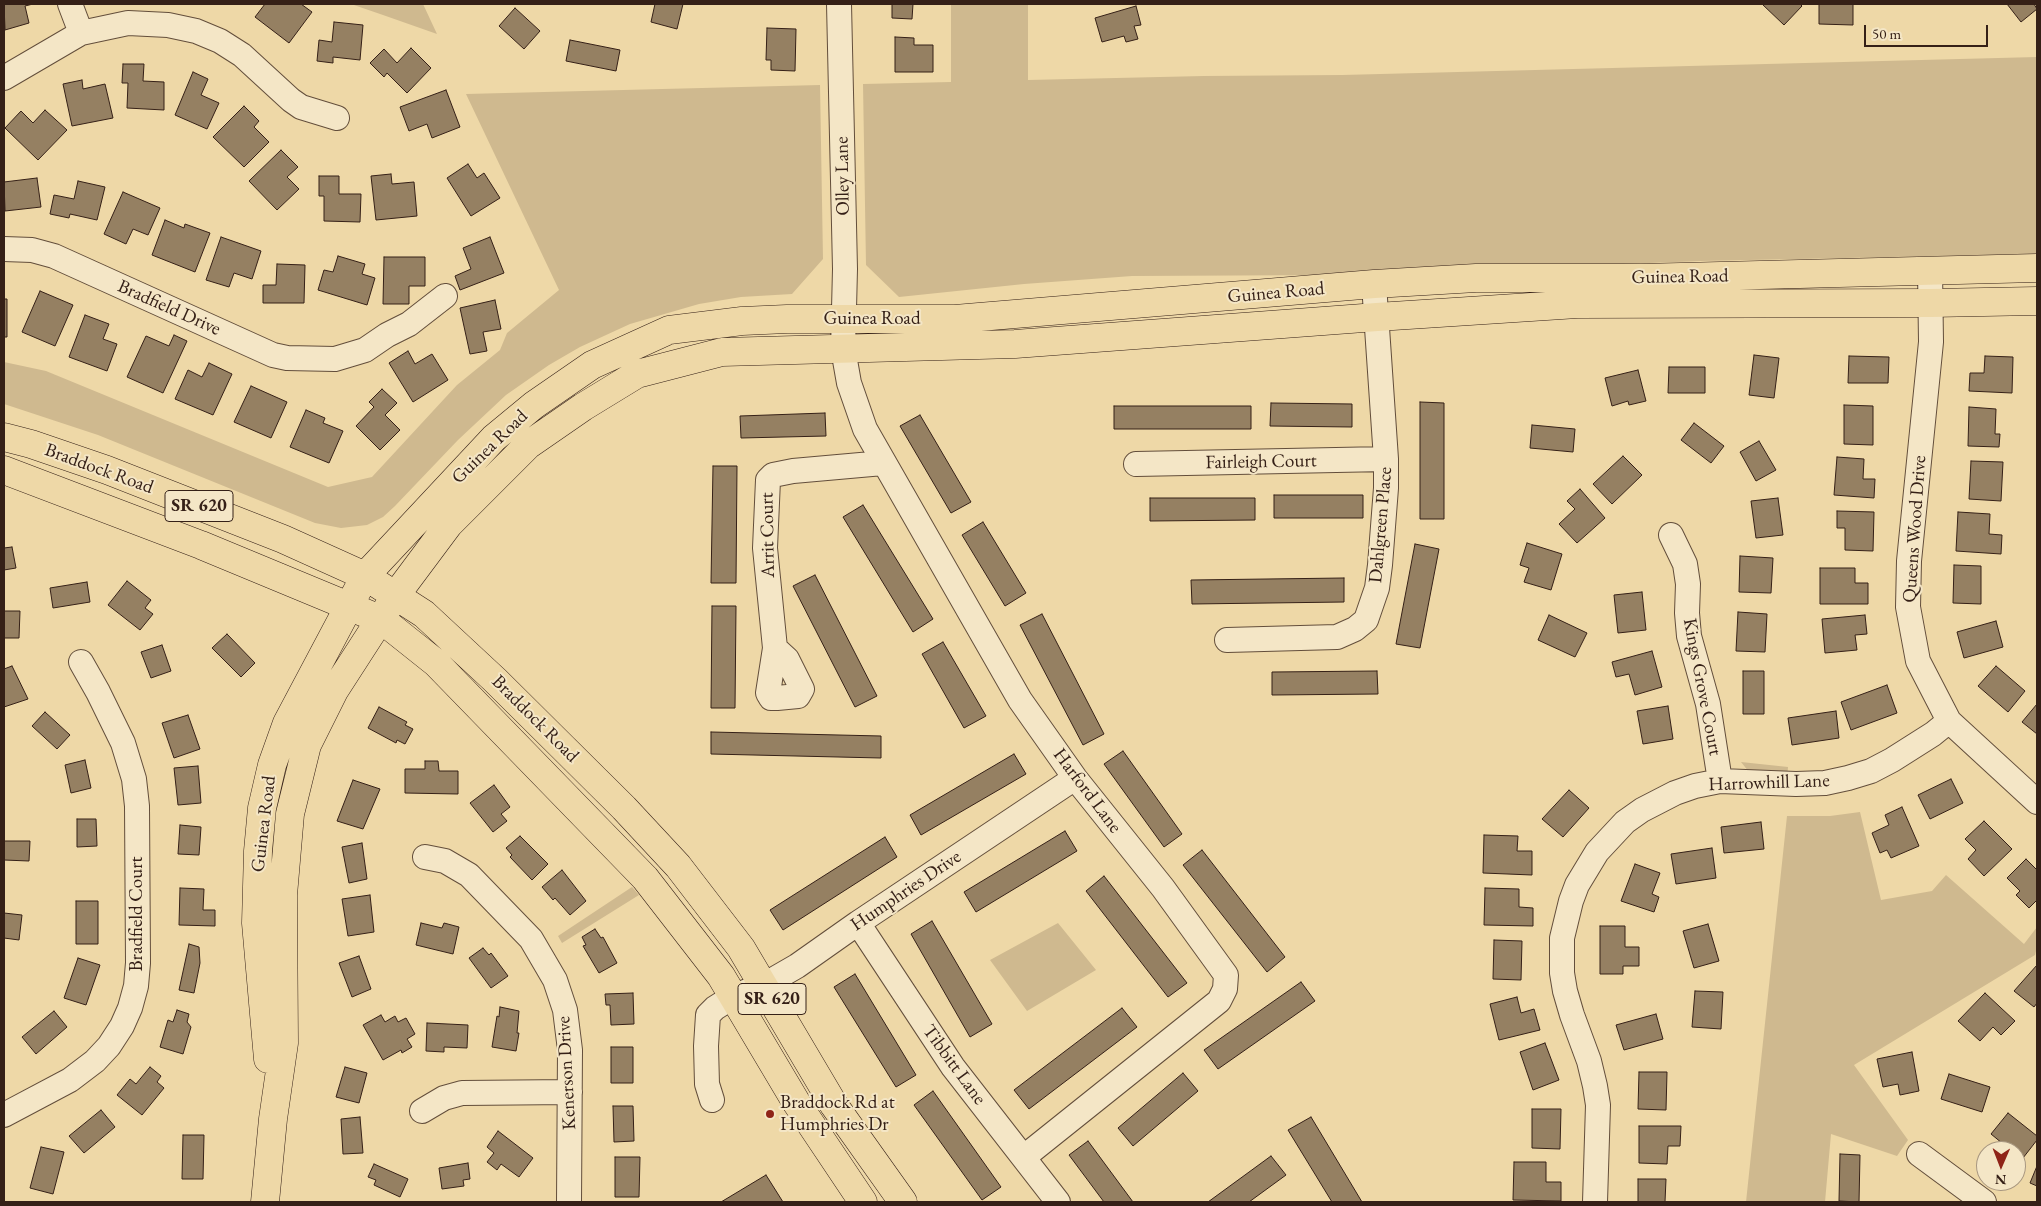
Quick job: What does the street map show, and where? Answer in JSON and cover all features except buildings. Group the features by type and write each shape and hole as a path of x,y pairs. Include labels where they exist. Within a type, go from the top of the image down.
{"main road":[{"name":"Guinea Road","path":"273,1119 256,923 258,851 262,808 272,764 287,723 365,576 494,438 534,405 592,365 669,330 742,321 974,318 1374,284 1476,278 1641,278 2037,268"},
{"name":"Guinea Road","path":"265,1202 273,1119 284,1043 283,895 290,814 307,745 334,691 382,620 396,595 449,524 528,445 583,407 637,374 722,352 1015,344 1577,304 2037,301"},
{"name":"Braddock Road","path":"4,437 31,444 107,470 283,539 365,576 424,614 495,680 678,866 741,948 834,1105 903,1202"},
{"name":"Braddock Road","path":"4,470 192,542 382,620 436,663 638,871 721,976 796,1102 863,1202"}],"street":[{"path":"70,4 81,33"},
{"name":"Olley Lane","path":"839,4 845,320 843,349"},
{"path":"4,78 81,33 139,23 168,25 196,31 220,41 242,55 282,93 301,107 337,118"},
{"name":"Bradfield Drive","path":"4,249 32,250 54,256 273,355 287,358 335,359 365,350 387,335 409,324 445,296"},
{"name":"Queens Wood Drive","path":"1930,270 1931,342 1909,561 1908,607 1918,661 1950,721 2037,802"},
{"name":"Dahlgreen Place","path":"1227,640 1336,637 1355,629 1366,620 1376,588 1380,565 1386,488 1386,459 1374,284"},
{"name":"Harford Lane","path":"843,349 849,383 865,429 1020,700 1075,778 1163,888 1226,975 1225,989 1219,1000 1024,1157"},
{"name":"Fairleigh Court","path":"1136,464 1386,459"},
{"name":"Arrit Court","path":"775,648 765,548 768,480 773,475 792,471 884,463"},
{"name":"Kings Grove Court","path":"1671,535 1685,564 1688,584 1687,613 1689,636 1708,704 1720,781"},
{"name":"Bradfield Court","path":"4,1115 70,1080 95,1061 109,1046 122,1026 136,986 138,963 137,806 134,780 123,743 81,662"},
{"name":"Harrowhill Lane","path":"1595,1202 1598,1105 1589,1061 1572,1015 1562,974 1562,938 1577,885 1597,852 1625,822 1642,810 1675,793 1695,786 1720,781 1796,784 1825,783 1848,778 1871,771 1892,760 1950,721"},
{"name":"Humphries Drive","path":"712,1100 707,1084 706,1046 708,1015 715,1008 734,996 764,985 797,966 1075,778"},
{"name":"Kenerson Drive","path":"425,857 445,861 469,876 519,926 541,954 555,980 564,1010 570,1050 570,1202"},
{"name":"Tibbitt Lane","path":"858,923 952,1067 1058,1202"},
{"path":"422,1111 444,1098 462,1093 570,1092"},
{"path":"1919,1154 1984,1202"}],"shaded area":[{"path":"351,4 423,4 437,34 383,15"},
{"path":"951,4 1028,4 1028,80 1342,75 2037,57 2037,254 1701,261 1339,275 1132,276 1024,284 899,297 866,265 863,84 951,82"},
{"path":"820,85 823,259 792,294 741,297 699,304 630,324 580,347 549,365 506,395 458,440 395,506 383,517 367,525 341,528 315,523 98,435 4,404 4,362 46,371 328,487 372,477 457,385 500,350 507,333 559,290 466,94"},
{"path":"1741,762 1788,767 1787,780 1749,772"},
{"path":"1860,812 1881,900 1932,891 1946,875 2024,944 2037,927 2035,955 1854,1065 1908,1140 1897,1156 1831,1134 1825,1202 1746,1202 1787,816 1830,816"},
{"path":"632,887 639,895 562,943 558,936"},
{"path":"1058,923 1096,970 1027,1011 990,960"}],"place":[{"name":"Braddock Rd at Humphries Dr","path":"770,1114"}]}
